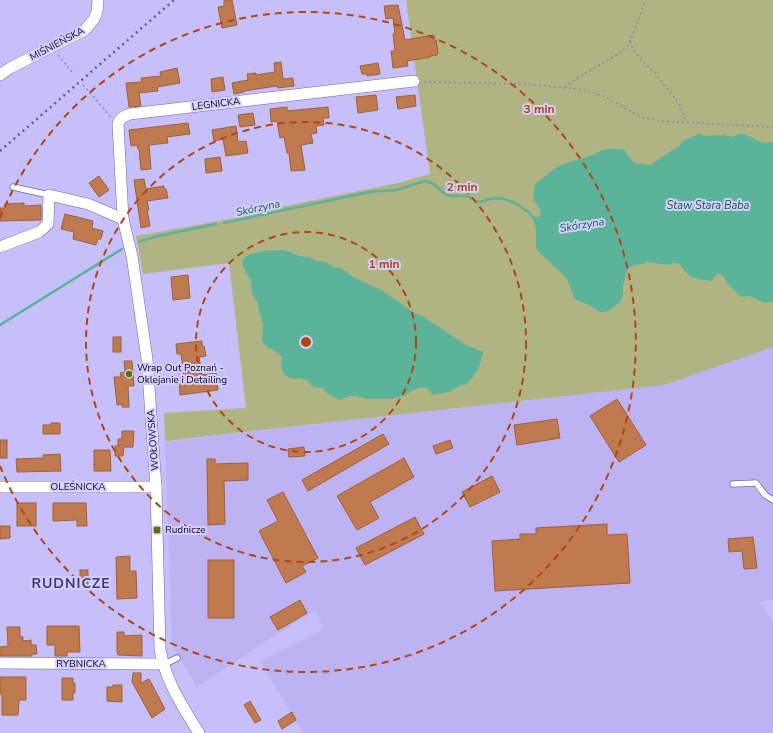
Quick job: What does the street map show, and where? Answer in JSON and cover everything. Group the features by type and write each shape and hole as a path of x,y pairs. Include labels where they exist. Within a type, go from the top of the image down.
{"street":[{"name":"MIŚNIEŃSKA","path":"0,75 10,68 80,33 89,26 94,19 97,12 98,0"},
{"name":"LEGNICKA","path":"118,124 119,120 130,114 414,81"},
{"path":"0,247 39,232 48,224 48,195 88,204 123,219 118,124"},
{"name":"WOŁOWSKA","path":"123,219 132,256 147,359 156,488 160,648 163,664 174,690 199,733"},
{"name":"OLEŚNICKA","path":"0,487 156,488"},
{"name":"RYBNICKA","path":"0,663 163,664"}],"lane":[{"path":"13,187 48,195"},
{"path":"733,484 756,483 765,495 773,500"},
{"path":"163,664 177,658"}],"path":[{"path":"565,88 574,80 624,50 631,41 646,0"},
{"path":"631,41 632,48 637,55 655,73 677,100 682,108 686,122"},
{"path":"51,48 72,72"},
{"path":"414,81 440,83 527,84 565,88 594,92 648,119 773,127"},
{"path":"83,85 118,124"}],"shaded area":[{"path":"406,0 773,0 773,347 664,385 165,441 164,413 246,408 229,263 143,274 136,236 251,215 295,204 398,183 430,174"},
{"path":"773,347 773,600 759,602 773,622 773,733 303,733 260,661 324,629 315,611 272,637 197,687 172,645 165,442 664,385"}],"water":[{"name":"Staw Stara Baba","path":"699,134 705,136 724,135 732,137 739,134 744,134 763,143 773,142 773,302 764,303 750,296 742,297 719,273 712,281 701,280 687,274 679,264 676,263 670,265 647,262 634,265 629,268 623,285 621,301 609,311 600,312 589,305 576,300 573,296 568,281 536,248 536,229 533,219 539,217 541,212 533,198 535,184 563,164 593,155 602,150 623,149 634,163 650,165 679,146 683,141"},
{"path":"282,250 302,257 310,257 316,261 326,262 335,268 341,268 353,277 381,290 466,345 483,352 478,370 467,384 459,386 449,392 433,395 427,388 419,388 404,396 391,399 366,399 356,396 349,396 340,400 331,396 322,388 313,387 308,381 300,378 289,378 283,373 281,366 282,357 262,341 263,324 258,303 252,294 251,282 242,261 245,257 254,253"}],"building":[{"path":"224,0 232,0 237,25 222,28 218,7 224,6"},
{"path":"398,5 405,40 434,35 438,53 437,55 407,61 408,66 393,68 391,51 395,51 393,34 395,34 393,18 386,19 384,6"},
{"path":"281,62 283,79 293,78 294,86 278,88 277,86 234,94 232,83 248,80 247,74 256,73 256,75 275,72 274,63"},
{"path":"378,63 380,74 367,76 367,74 362,74 360,66"},
{"path":"177,68 180,83 157,87 158,91 139,93 141,106 129,107 126,83 142,82 141,78 161,76 160,72"},
{"path":"223,77 225,90 212,92 211,79"},
{"path":"376,95 378,110 358,113 356,97"},
{"path":"415,95 416,106 398,109 396,97"},
{"path":"287,107 287,111 328,107 329,118 323,118 324,125 316,126 317,133 311,134 313,143 301,145 305,170 291,171 289,153 287,153 284,137 280,138 277,121 271,122 270,109"},
{"path":"253,113 255,125 240,127 238,115"},
{"path":"188,123 190,134 167,137 168,143 149,145 151,169 141,170 139,149 137,145 131,146 129,130"},
{"path":"236,126 238,142 246,141 248,153 226,156 223,139 214,141 212,130"},
{"path":"220,157 222,171 206,173 205,159"},
{"path":"99,176 109,190 99,197 89,183"},
{"path":"144,179 146,189 164,186 168,198 147,201 150,226 141,228 134,180"},
{"path":"24,203 24,206 41,205 41,220 0,221 0,208 5,208 5,204"},
{"path":"65,214 93,221 92,228 103,231 101,239 98,239 96,245 73,239 74,232 61,229"},
{"path":"188,275 190,298 173,300 171,277"},
{"path":"113,337 121,337 121,352 113,352"},
{"path":"202,341 202,346 204,346 206,356 199,357 202,375 216,373 218,390 180,395 179,378 184,377 181,354 177,354 176,344"},
{"path":"124,361 132,361 134,386 128,386 129,407 122,407 122,404 117,405 114,377 121,377 120,373 125,372"},
{"path":"617,399 646,445 619,462 590,416"},
{"path":"557,419 560,438 517,445 514,425"},
{"path":"51,423 60,423 60,434 43,434 43,425 51,425"},
{"path":"122,431 134,431 133,447 124,447 123,456 115,456 115,446 118,446 118,439 122,439"},
{"path":"383,434 389,444 308,491 302,480"},
{"path":"0,440 7,440 7,458 0,458"},
{"path":"450,440 453,448 436,454 433,446"},
{"path":"304,447 305,456 289,457 288,449"},
{"path":"94,450 110,450 111,471 94,471"},
{"path":"60,454 61,471 17,472 16,459 43,458 43,455"},
{"path":"404,458 414,477 370,502 379,518 357,530 337,496"},
{"path":"207,459 215,459 215,464 248,463 248,480 224,481 225,524 208,525"},
{"path":"492,476 500,492 470,507 462,492"},
{"path":"283,492 318,558 302,566 306,572 286,583 259,531 278,521 267,500"},
{"path":"17,503 36,503 36,526 17,526"},
{"path":"53,503 86,503 87,526 77,526 77,520 53,521"},
{"path":"415,517 424,534 365,565 356,548"},
{"path":"607,524 607,535 627,534 630,583 495,591 492,541 520,539 520,534 536,534 536,528"},
{"path":"0,526 10,526 10,538 0,539"},
{"path":"753,537 757,568 744,569 742,551 729,552 728,539"},
{"path":"130,556 130,571 136,571 137,598 117,599 116,557"},
{"path":"208,560 234,560 234,618 208,618"},
{"path":"80,570 88,570 88,585 80,585"},
{"path":"300,600 307,613 278,630 270,617"},
{"path":"47,626 79,626 80,652 67,652 67,656 55,656 55,645 47,645"},
{"path":"7,627 20,627 20,637 23,637 23,641 31,640 31,645 36,645 37,654 32,654 32,656 0,656 0,647 8,646"},
{"path":"117,632 124,632 124,636 142,635 142,656 118,655"},
{"path":"133,673 141,673 141,683 149,679 165,709 152,718 132,682"},
{"path":"0,677 26,677 26,700 19,700 18,715 2,715"},
{"path":"62,678 73,678 73,683 75,683 75,693 73,693 73,700 62,700"},
{"path":"113,685 122,685 122,702 107,701 107,687 113,687"},
{"path":"250,701 261,720 255,723 244,705"},
{"path":"292,712 296,720 282,729 278,721"}],"waterway":[{"name":"Skórzyna","path":"224,223 369,192 396,190 425,181 432,183 445,194 451,196 468,196 477,202 496,198 508,200 524,209 537,221"},
{"name":"Skórzyna","path":"139,242 154,237 216,224"},
{"name":"Skórzyna","path":"0,325 122,249"}],"railway":[{"path":"0,151 174,0"}],"place":[{"name":"Wrap Out Poznań - Oklejanie i Detailing","path":"129,374"},
{"name":"Rudnicze","path":"157,530"}],"district":[{"name":"RUDNICZE","path":"71,583"}]}
